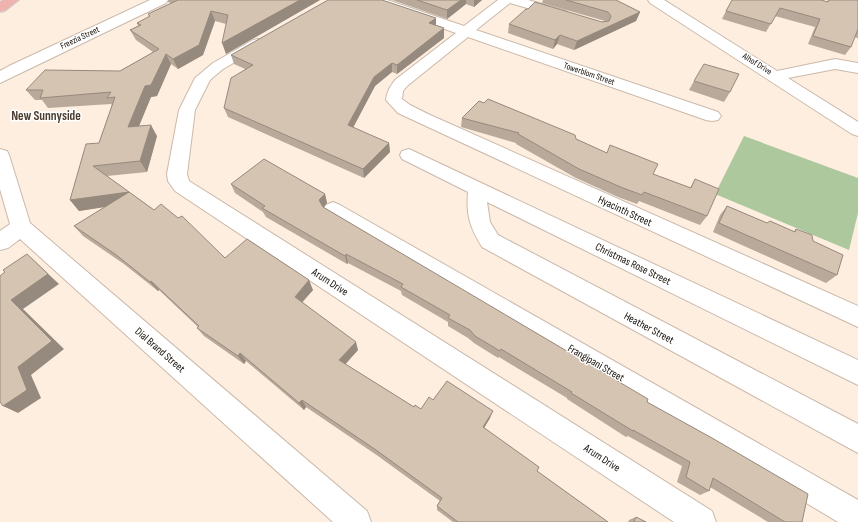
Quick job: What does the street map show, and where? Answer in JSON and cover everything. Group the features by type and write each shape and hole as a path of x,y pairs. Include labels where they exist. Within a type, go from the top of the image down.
{"main road":[{"path":"0,4 6,0"},
{"path":"0,8 12,0"}],"street":[{"name":"Freezia Street","path":"0,78 15,69 161,0"},
{"name":"Towerblom Street","path":"374,0 712,116"},
{"path":"467,32 506,0"},
{"path":"514,0 571,17"},
{"name":"Alhof Drive","path":"655,0 858,130"},
{"name":"Hyacinth Street","path":"467,32 401,83 395,91 394,100 404,109 858,318"},
{"name":"Arum Drive","path":"272,35 218,66 203,78 187,110 177,174 178,181 182,186 701,522"},
{"path":"775,76 835,64 858,68"},
{"path":"0,155 21,227 0,242"},
{"name":"Christmas Rose Street","path":"409,155 858,373"},
{"name":"Heather Street","path":"478,189 476,212 480,226 490,241 858,439"},
{"name":"Frangipani Street","path":"333,210 858,517"},
{"name":"Dial Brand Street","path":"21,227 356,522"}],"green space":[{"path":"744,136 858,178 858,213 849,250 715,194"}],"building":[{"path":"178,0 300,0 222,43 228,15 211,11 199,45 173,59 166,54 151,85 145,86 128,127 151,125 140,161 93,166 154,210 161,204 178,218 182,216 225,258 247,239 309,280 295,297 356,342 339,360 414,407 415,405 421,409 429,397 433,400 447,381 493,411 483,427 539,467 537,471 608,522 458,522 437,506 442,498 376,450 302,400 299,403 240,353 238,356 197,328 199,326 151,281 150,282 115,254 74,226 129,192 70,200 86,144 99,143 115,97 107,98 111,92 40,98 43,90 26,90 45,70 120,71 159,49 130,30 141,25 137,23 150,16 148,14"},
{"path":"328,0 382,0 436,18 429,23 444,28 397,65 392,63 374,77 348,125 389,143 363,169 224,108 231,78 253,65 231,55"},
{"path":"417,0 461,0 447,10"},
{"path":"566,0 616,0 640,12 577,41 560,35 555,40 509,24 535,2 602,22 609,21 611,16 608,12"},
{"path":"732,0 821,0 828,2 829,0 858,0 858,29 851,47 813,36 820,19 780,8 771,24 726,11"},
{"path":"704,64 739,74 730,92 694,81"},
{"path":"488,99 575,135 576,139 607,153 610,145 658,164 653,174 691,188 695,179 719,189 707,216 644,192 642,195 579,169 518,134 519,133 462,118 479,101 484,103"},
{"path":"264,159 325,194 319,200 323,207 648,399 647,402 808,494 802,522 785,522 713,478 709,491 686,477 690,462 633,431 501,349 500,351 475,336 470,330 448,318 450,315 401,287 403,284 346,254 345,256 262,208 265,206 231,184"},
{"path":"727,206 767,223 770,221 795,232 796,229 812,235 813,241 843,255 837,275 719,223"},
{"path":"27,254 48,274 11,300 52,341 18,367 27,390 3,406 0,402 0,276 5,272 3,270"},
{"path":"636,517 646,522 634,522"}],"district":[{"name":"New Sunnyside","path":"46,116"}]}
